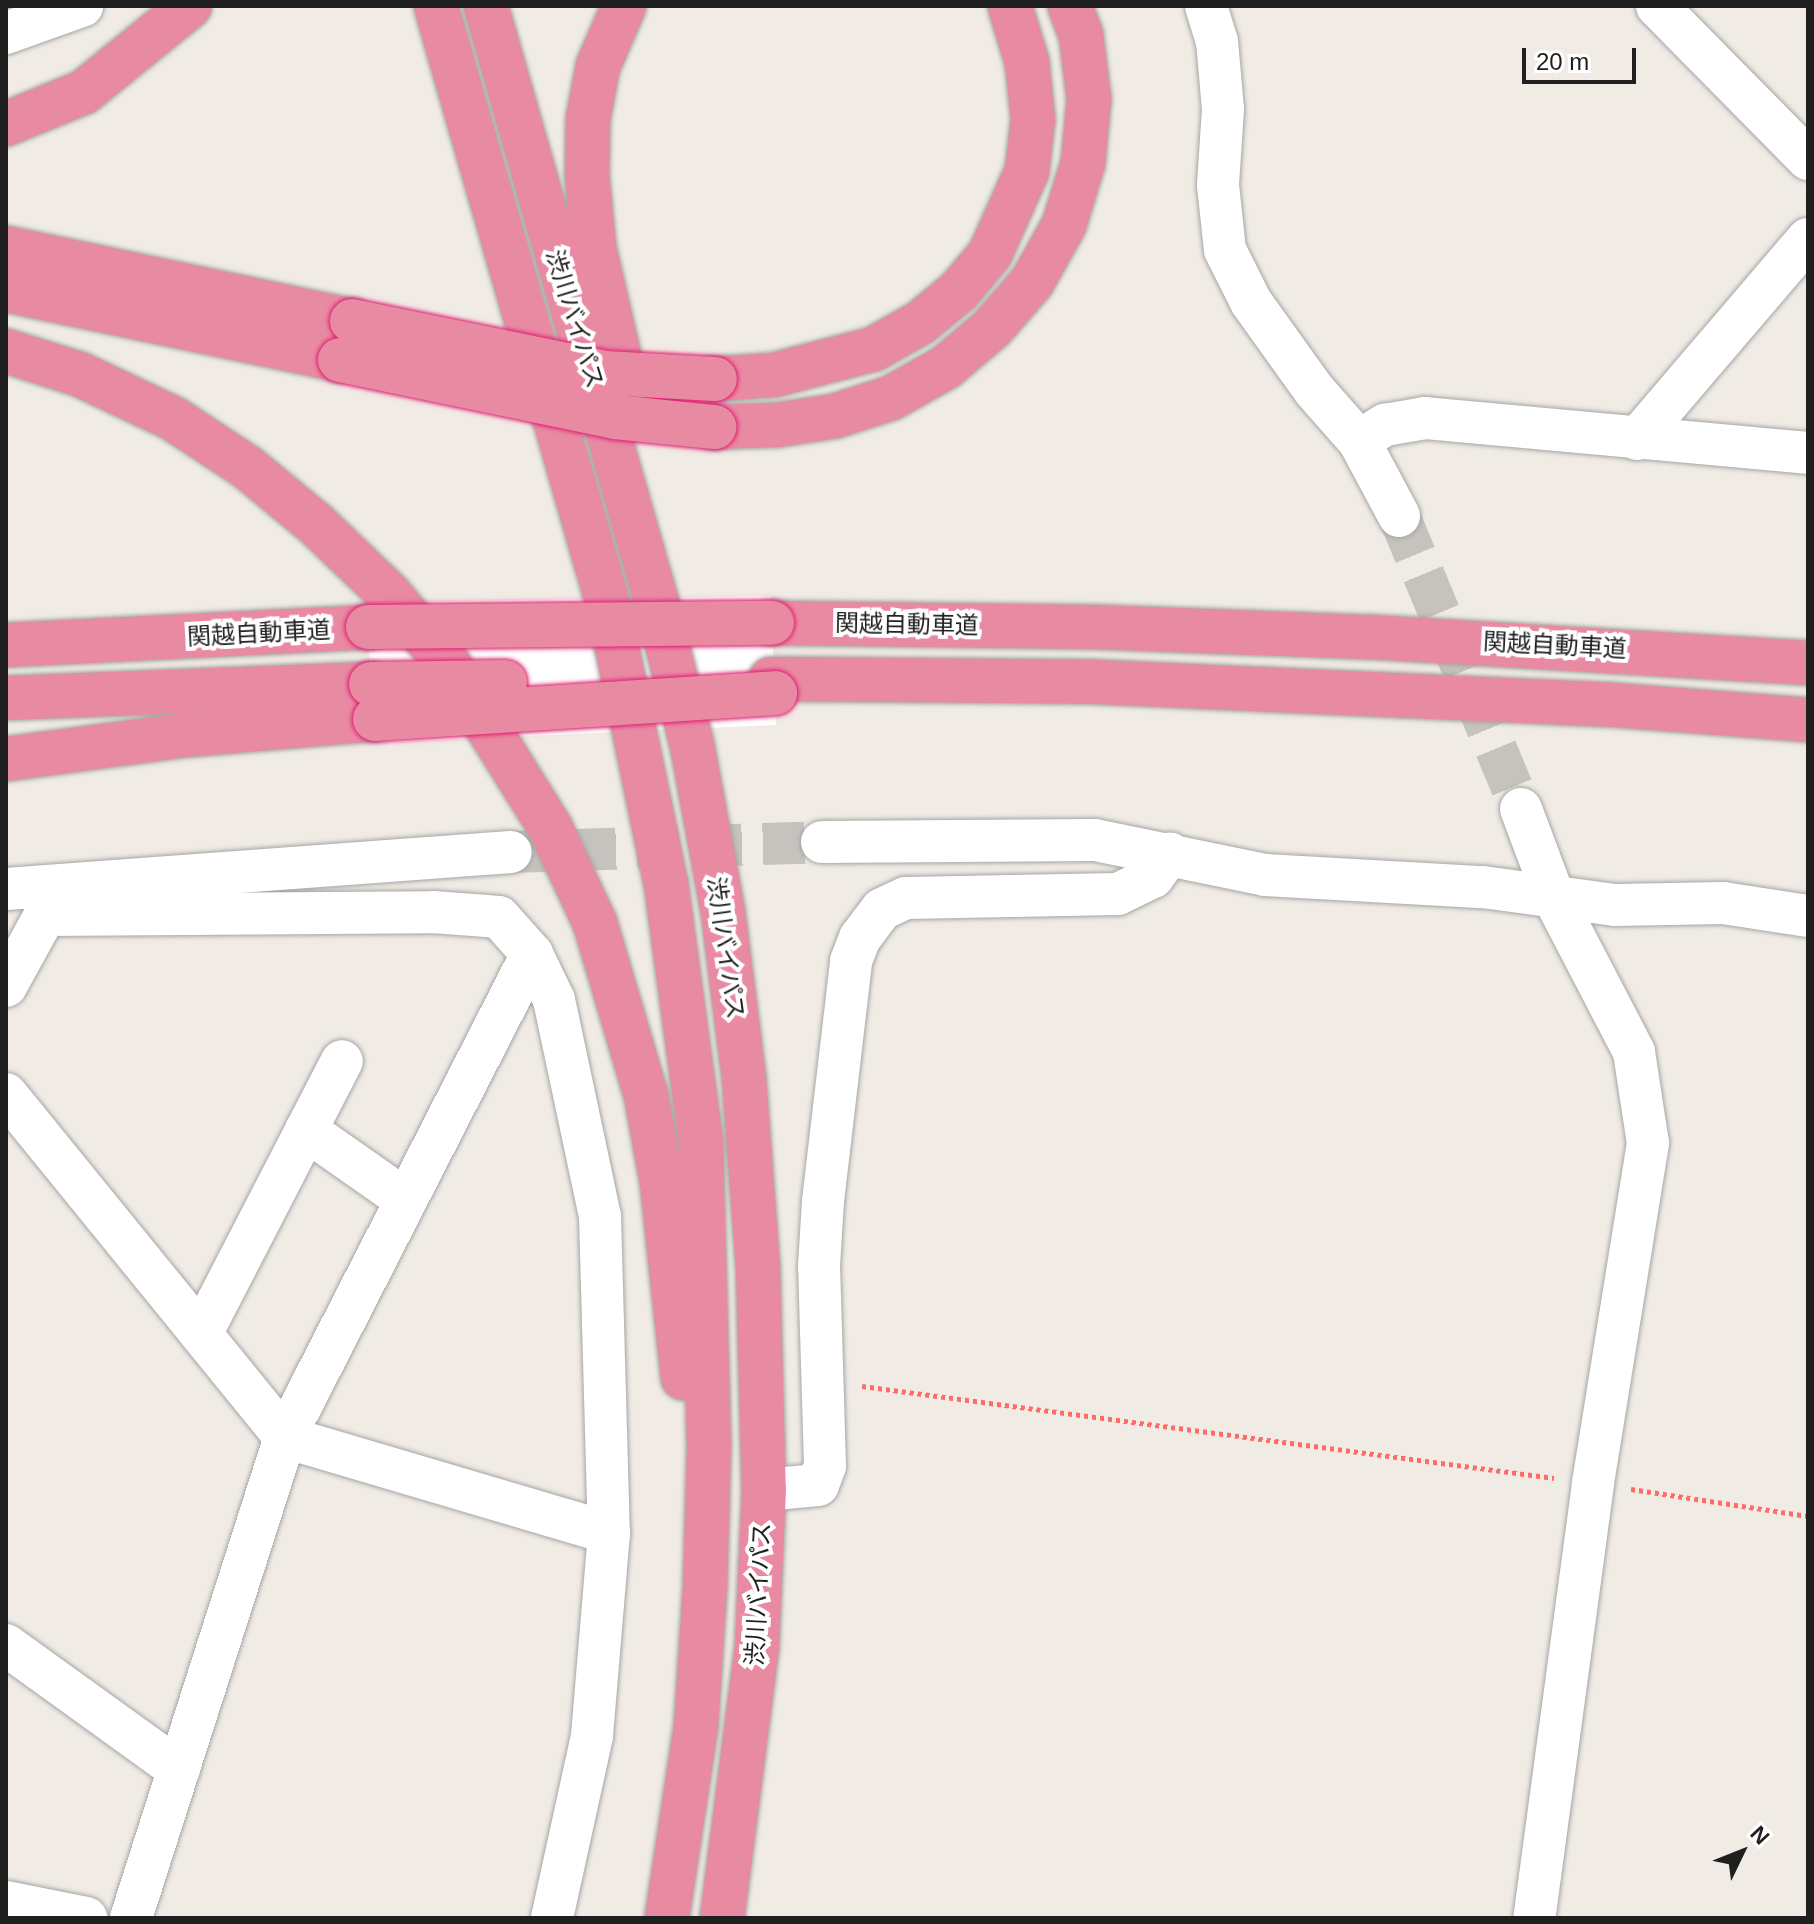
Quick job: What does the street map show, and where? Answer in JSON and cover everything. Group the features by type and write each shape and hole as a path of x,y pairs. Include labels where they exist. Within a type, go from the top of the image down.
{"highway":[{"path":"6,124 84,92 190,6"},
{"name":"渋川バイパス","path":"436,6 608,604 666,883 701,1143 709,1445 705,1587 696,1726 667,1918"},
{"name":"渋川バイパス","path":"486,6 657,603 693,750 723,912 744,1078 758,1268 764,1490 757,1646 722,1918"},
{"path":"624,6 598,66 588,119 587,174 594,248 675,589 707,761 723,912"},
{"path":"6,290 346,341 605,373 715,379 774,375 874,349 920,323 959,291 990,254 1027,171 1033,119 1027,62 1010,6"},
{"path":"6,248 615,417 714,427 806,421 891,398 946,367 992,328 1032,282 1064,225 1083,163 1089,99 1081,35 1070,6"},
{"path":"6,351 79,374 174,419 247,467 316,524 389,594 449,665 550,827 595,923 646,1095 662,1182 705,1587"},
{"name":"関越自動車道","path":"6,645 368,627 772,623 1294,634 1612,648 1808,663"},
{"path":"6,698 373,702 914,681 1097,682 1600,704 1808,720"},
{"path":"6,759 185,735 373,702"}],"street":[{"path":"6,33 82,6"},
{"path":"1206,6 1217,41 1223,109 1218,185 1225,250 1251,302 1314,390 1359,441 1399,516"},
{"path":"1657,6 1808,159"},
{"path":"1637,439 1808,239"},
{"path":"1359,441 1385,425 1425,418 1808,453"},
{"path":"1521,809 1555,900 1634,1052 1648,1143 1593,1484 1534,1918"},
{"path":"822,842 1095,840 1265,875 1405,887 1483,887 1555,900 1723,903 1808,916"},
{"path":"24,897 511,852"},
{"path":"764,1490 818,1485 828,1436 819,1266 825,1172 851,961 860,938 882,909 906,898 1118,894 1153,877 1170,854"},
{"path":"24,897 499,917 532,954 554,1000 600,1216 609,1533 592,1736 552,1918"},
{"path":"6,986 24,897"},
{"path":"131,1918 285,1437 532,954"},
{"path":"201,1334 342,1061"},
{"path":"6,1094 285,1437 609,1533"},
{"path":"306,1130 406,1200"},
{"path":"6,1645 179,1770"},
{"path":"6,1902 86,1918"}],"path":[{"path":"825,1381 1593,1484 1808,1516"}],"pier":[{"path":"771,596 776,725 373,743 367,602"}],"tunnel":[{"path":"1399,516 1521,809"},
{"path":"511,852 822,842"}]}
